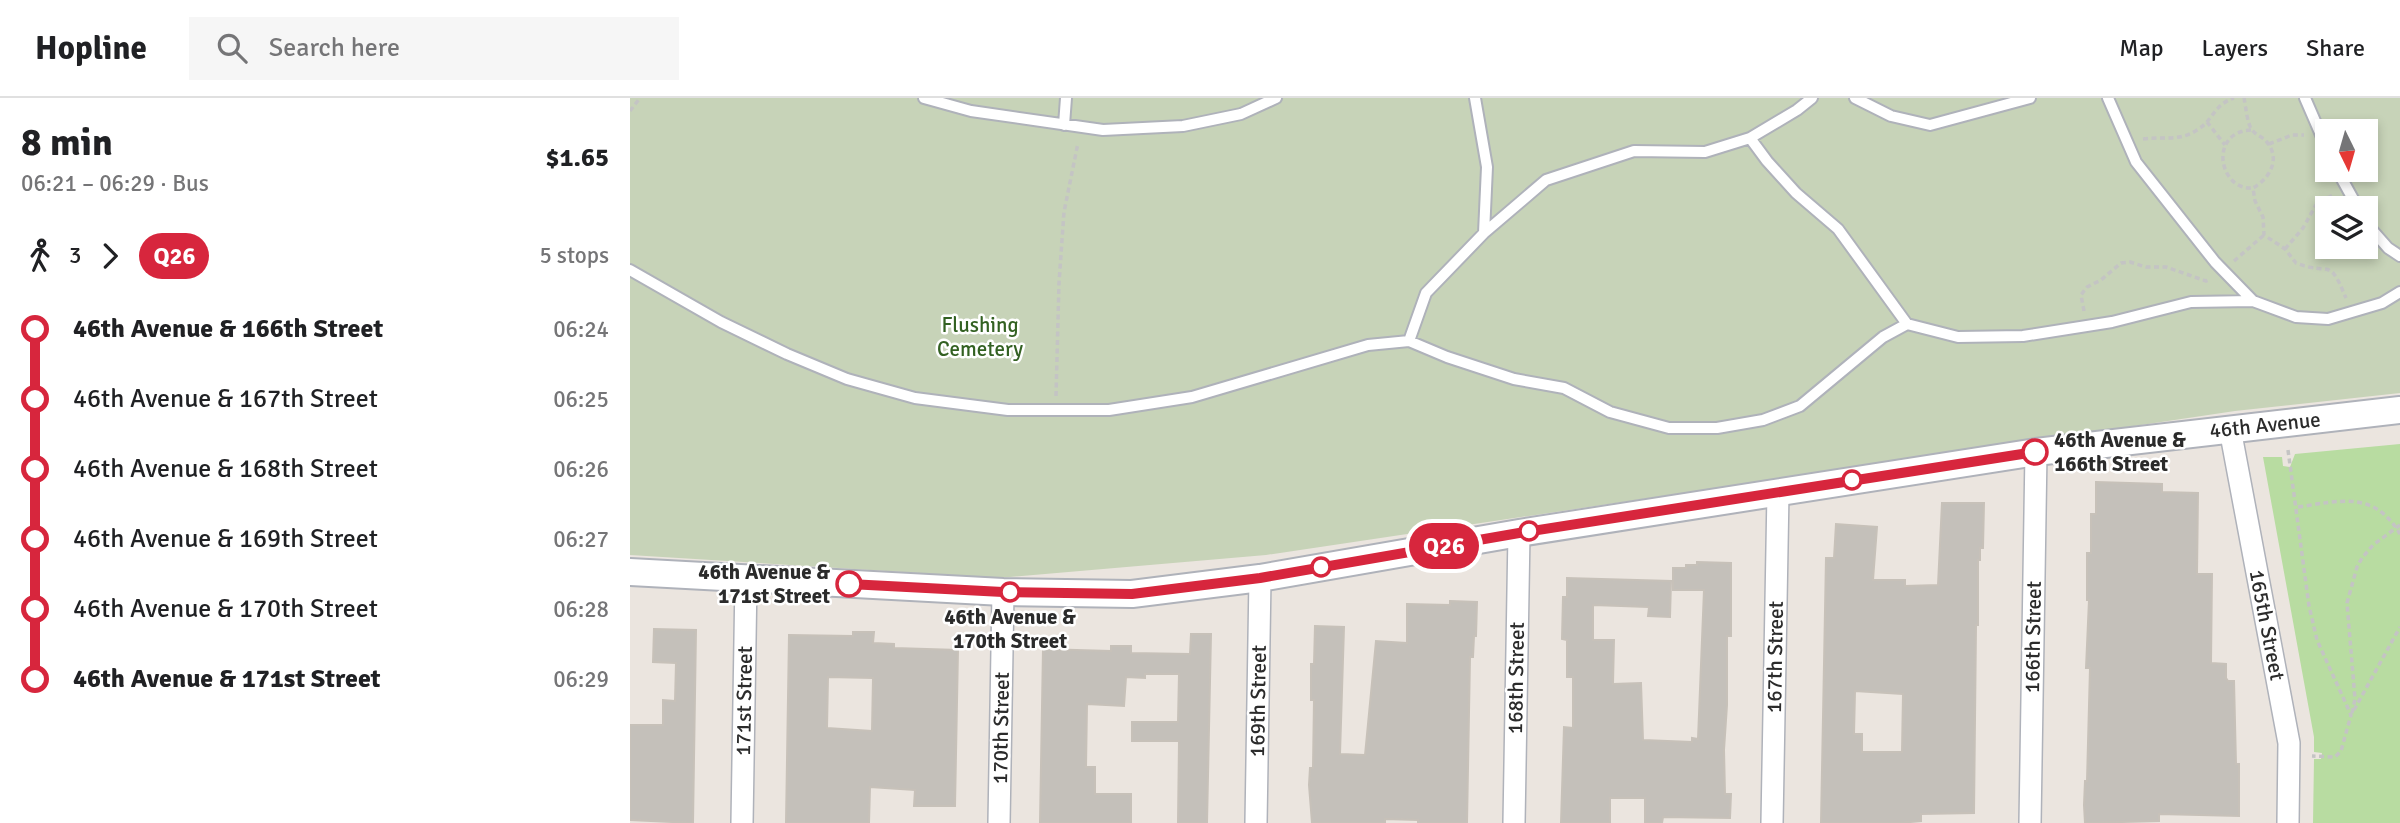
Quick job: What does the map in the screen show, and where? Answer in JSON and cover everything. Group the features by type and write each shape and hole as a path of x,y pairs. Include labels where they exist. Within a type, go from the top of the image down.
{"street":[{"name":"46th Avenue","path":"630,572 1003,592 1132,594 1260,578 1519,533 2035,452 2400,411"},
{"name":"165th Street","path":"2230,429 2289,743 2288,823"},
{"name":"166th Street","path":"2030,823 2035,452"},
{"name":"167th Street","path":"1772,823 1778,492"},
{"name":"168th Street","path":"1514,823 1519,533"},
{"name":"169th Street","path":"1256,823 1260,578"},
{"name":"171st Street","path":"741,823 746,579"},
{"name":"170th Street","path":"999,823 1003,592"}],"lane":[{"path":"924,98 971,111 1103,130 1183,125 1241,114 1276,98"},
{"path":"1064,125 1066,98"},
{"path":"1475,98 1488,167 1484,233"},
{"path":"1409,341 1426,293 1484,233 1546,180 1634,151 1705,152 1750,138 1812,98"},
{"path":"1854,98 1891,117 1930,125 2030,98"},
{"path":"2108,98 2136,162 2225,272 2253,301"},
{"path":"2305,98 2315,122"},
{"path":"1750,138 1796,193 1838,229 1907,324 1958,337 2023,336 2091,325 2191,302 2253,301 2296,317 2328,319 2353,314 2382,303 2400,292"},
{"path":"2344,182 2352,196"},
{"path":"2378,237 2400,256"},
{"path":"630,270 721,322 787,355 847,379 915,398 1008,410 1109,411 1192,397 1368,345 1409,341 1447,357 1514,379 1564,388 1610,412 1669,428 1717,428 1763,420 1800,406 1883,337 1907,324"}],"path":[{"path":"630,111 640,98"},
{"path":"2129,146 2148,138 2175,139 2198,130 2221,103 2234,98"},
{"path":"2244,98 2251,130 2269,144 2273,157 2266,181 2253,188 2240,187 2227,173 2223,161 2225,145 2237,132 2251,130"},
{"path":"2207,122 2225,145"},
{"path":"1056,410 1063,224 1081,127"},
{"path":"2269,144 2292,135 2315,136"},
{"path":"2253,188 2255,201 2263,217 2264,235"},
{"path":"2285,249 2303,228 2317,203 2326,196 2349,191"},
{"path":"2091,325 2081,295 2087,287 2101,280 2121,263 2166,267 2206,281 2225,272 2242,252 2264,235"},
{"path":"2264,235 2285,249 2296,264 2326,268 2335,273 2353,314"},
{"path":"2288,450 2298,507 2309,606 2317,640 2351,715"},
{"path":"2298,507 2342,501 2369,504 2381,510 2398,526 2400,534"},
{"path":"2312,755 2335,757 2343,746 2355,699 2347,603 2362,558 2373,545 2398,526"},
{"path":"2351,715 2400,627"}],"green space":[{"name":"Flushing Cemetery","path":"630,98 2400,98 2400,393 2235,411 1266,555 999,578 630,555"},
{"path":"2400,444 2400,823 2313,823 2314,759 2321,759 2322,753 2314,752 2314,737 2263,457 2282,457 2283,466 2290,467 2295,454"}],"building":[{"path":"2096,482 2162,484 2162,492 2198,493 2197,574 2212,574 2211,663 2226,664 2226,678 2228,681 2234,681 2239,816 2159,814 2159,821 2085,823 2090,668 2086,668 2089,600 2087,553 2091,553 2091,514 2096,514"},
{"path":"1942,503 1984,503 1983,548 1980,548 1978,560 1974,813 1921,814 1921,821 1900,823 1821,823 1826,558 1834,558 1836,524 1877,527 1873,580 1905,580 1905,586 1938,585","holes":["1855,691 1903,694 1902,752 1862,752 1862,734 1854,734"]},
{"path":"1697,562 1731,563 1731,636 1727,636 1724,750 1725,794 1731,794 1730,818 1663,817 1662,823 1645,823 1645,798 1610,798 1610,823 1561,823 1564,727 1573,728 1573,677 1567,677 1567,640 1562,639 1563,597 1567,597 1567,578 1671,581 1670,617 1648,616 1649,607 1593,605 1593,640 1614,640 1613,684 1641,683 1643,740 1692,742 1692,738 1698,739 1704,590 1673,590 1673,568 1686,568 1686,565 1697,565"},
{"path":"1450,601 1477,602 1476,636 1473,657 1470,657 1467,823 1418,823 1418,820 1385,819 1385,823 1312,823 1309,785 1310,768 1313,768 1314,700 1311,700 1311,664 1314,664 1315,626 1344,627 1340,754 1365,755 1376,641 1407,643 1407,604 1450,605"},
{"path":"654,629 696,630 693,823 630,820 630,725 663,725 663,700 675,701 676,663 653,662"},
{"path":"853,632 874,632 873,643 894,644 894,648 958,650 955,806 914,806 915,790 870,787 869,823 786,823 789,635 853,636","holes":["828,677 873,678 872,731 827,728"]},
{"path":"1191,634 1211,634 1207,823 1178,823 1179,741 1132,741 1132,722 1178,722 1179,674 1145,674 1145,678 1126,677 1124,706 1087,704 1086,767 1095,767 1095,794 1131,794 1131,823 1040,823 1043,649 1111,651 1111,646 1131,646 1131,653 1190,654"}],"bus line":[{"name":"Q26","path":"849,584 1003,592 1132,594 1260,578 1519,533 2035,452"}],"place":[{"name":"46th Avenue & 166th Street","path":"2035,452"},
{"name":"46th Avenue & 171st Street","path":"849,584"},
{"name":"46th Avenue & 170th Street","path":"1010,592"}]}
